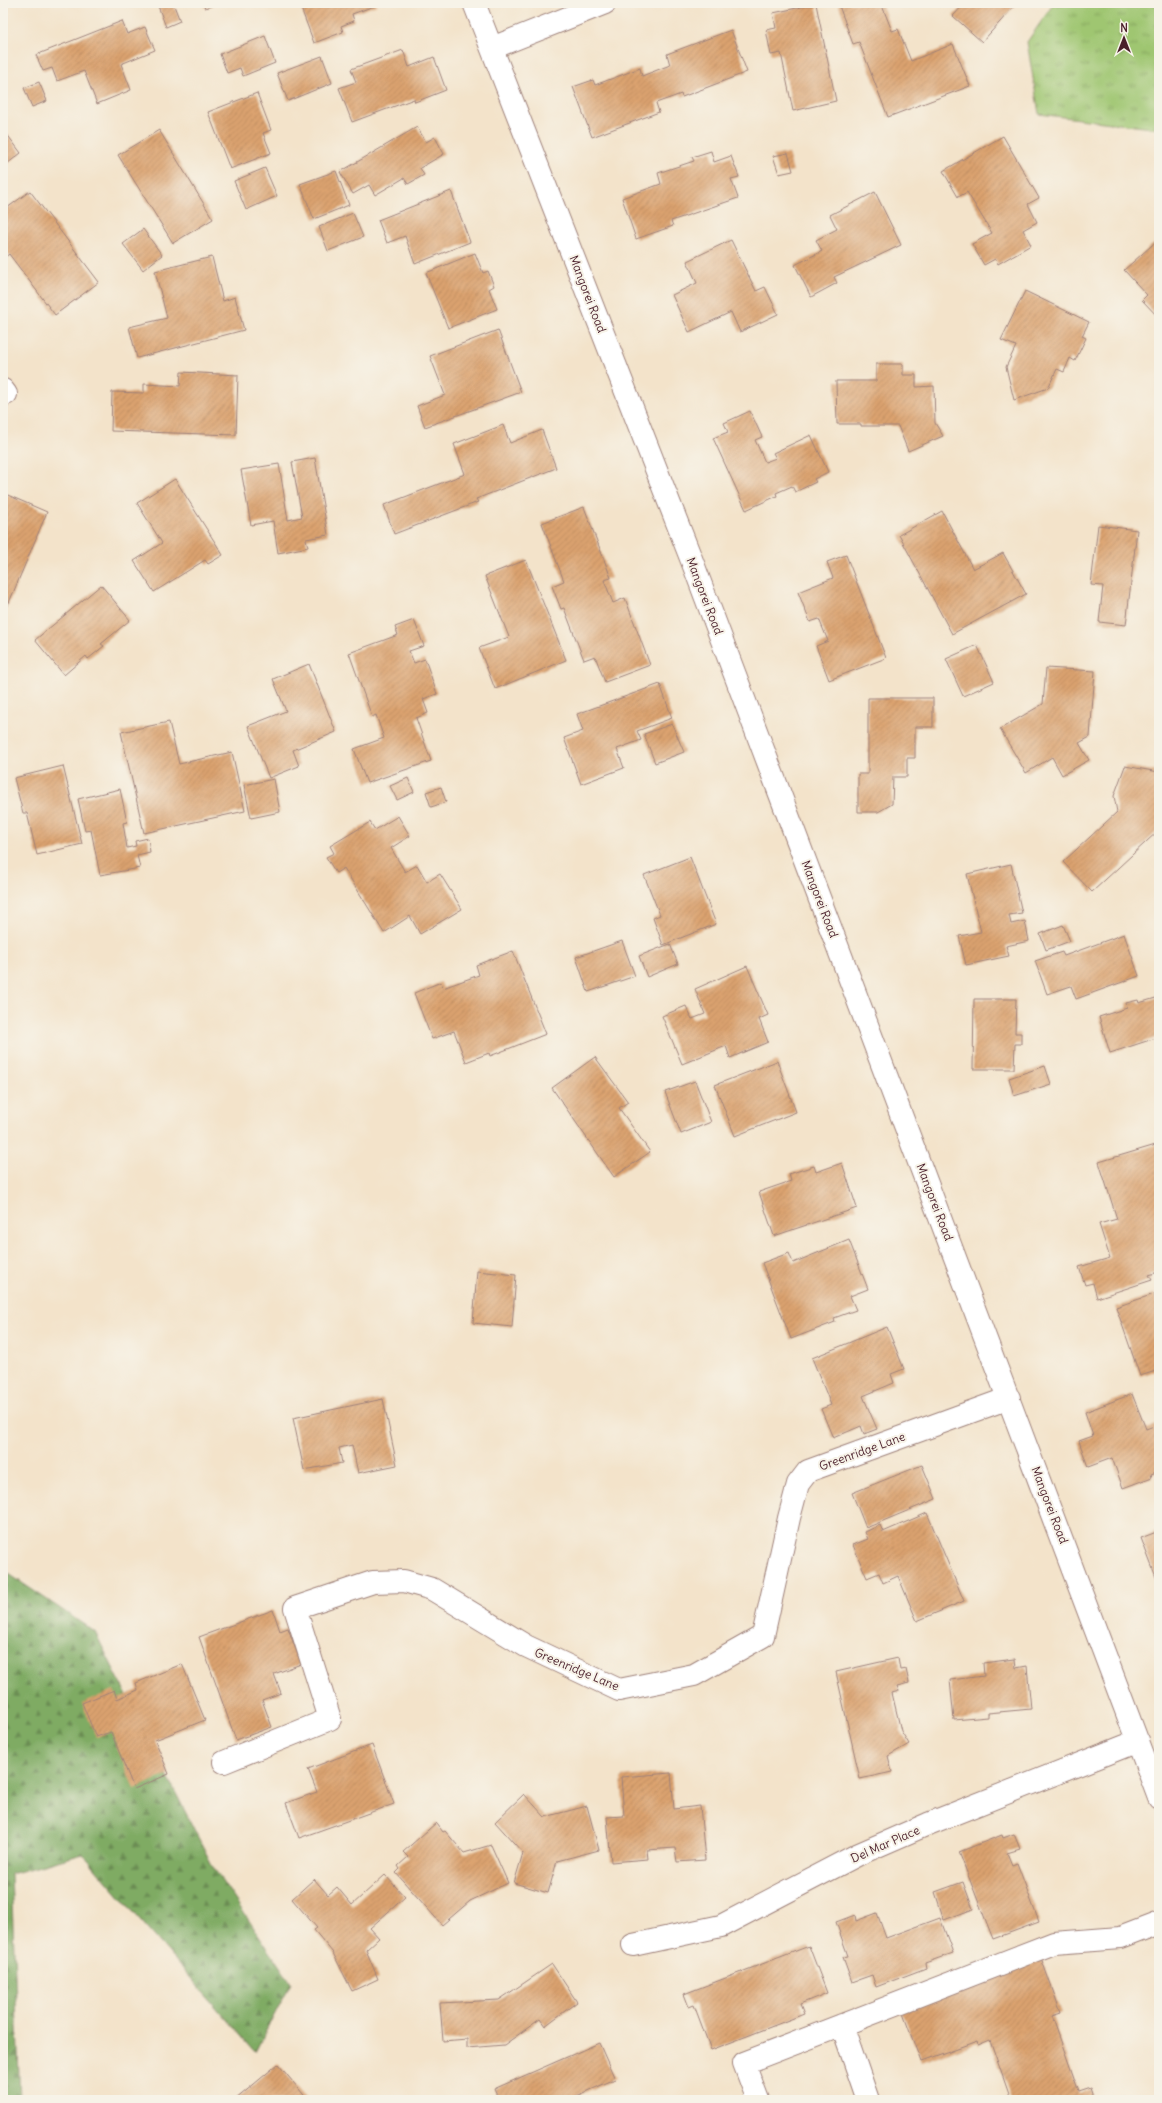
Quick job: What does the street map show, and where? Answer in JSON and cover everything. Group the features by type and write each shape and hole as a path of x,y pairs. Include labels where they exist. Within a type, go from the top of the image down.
{"street":[{"name":"Mangorei Road","path":"474,3 692,561 1159,1798"},
{"path":"492,48 605,3"},
{"name":"Greenridge Lane","path":"224,1762 330,1719 295,1608 373,1582 404,1581 432,1589 526,1646 619,1690 694,1675 763,1636 798,1484 808,1471 1009,1398"},
{"name":"Del Mar Place","path":"633,1945 721,1926 859,1854 928,1824 1138,1741"},
{"path":"758,2100 744,2063 1054,1943 1120,1938 1159,1923"},
{"path":"842,2025 868,2100"}],"green space":[{"path":"1054,3 1159,3 1159,129 1039,114 1027,42"},
{"path":"3,1570 95,1632 213,1867 291,1983 255,2052 83,1854 11,1874 20,2100 3,2100"}],"building":[{"path":"165,3 173,3 180,21 166,27 158,6"},
{"path":"203,3 219,3 205,8"},
{"path":"299,3 376,3 377,5 352,14 354,21 341,26 343,32 314,43"},
{"path":"838,3 881,3 892,31 898,29 911,61 953,44 970,86 888,117 859,42 853,44"},
{"path":"965,3 1017,3 982,42 953,16"},
{"path":"816,4 836,101 793,111 781,53 771,55 766,30 776,28 773,13"},
{"path":"122,21 127,34 145,27 155,50 121,64 131,90 97,104 84,71 57,81 52,68 43,71 36,55"},
{"path":"731,30 747,72 682,97 681,94 656,103 659,112 592,137 573,87 593,80 595,85 640,68 642,76 670,65 667,54"},
{"path":"265,36 275,63 243,76 240,68 227,73 220,54"},
{"path":"403,50 409,67 434,57 446,90 415,102 414,99 352,122 339,88 356,82 351,69"},
{"path":"322,56 332,83 288,101 277,73"},
{"path":"39,82 47,101 32,107 24,88"},
{"path":"257,93 271,130 263,133 271,153 230,169 208,112"},
{"path":"417,127 426,142 435,137 444,154 420,168 424,175 408,184 404,178 375,195 369,185 353,194 340,172"},
{"path":"3,129 21,153 3,167"},
{"path":"159,130 213,219 173,243 118,155"},
{"path":"1003,136 1039,198 1028,204 1037,222 1023,230 1031,245 998,264 995,259 984,265 972,244 992,233 967,192 958,197 943,171"},
{"path":"711,151 714,162 731,156 739,177 731,179 738,198 671,221 673,226 636,239 622,198 661,184 658,173 694,161 692,157"},
{"path":"788,153 793,171 779,174 773,156"},
{"path":"265,168 277,196 246,210 234,181"},
{"path":"336,171 349,205 314,219 300,184"},
{"path":"30,191 99,282 55,315 9,254 3,259 3,211"},
{"path":"451,191 470,242 415,264 405,236 387,243 378,220"},
{"path":"875,192 901,245 834,277 837,283 811,297 795,265 822,251 816,240 837,229 830,215"},
{"path":"353,213 363,237 328,251 319,227"},
{"path":"143,229 162,255 143,270 123,244"},
{"path":"1159,239 1159,318 1142,300 1147,295 1124,270"},
{"path":"731,240 756,291 765,287 778,314 740,332 731,312 689,332 672,295 697,283 687,261"},
{"path":"475,253 483,273 488,271 494,286 489,289 497,309 448,328 426,273"},
{"path":"212,257 223,301 235,297 244,330 137,358 129,327 167,318 155,271"},
{"path":"1025,291 1089,322 1082,336 1086,338 1075,361 1070,358 1064,372 1057,369 1048,388 1014,400 1006,367 1016,346 1001,340"},
{"path":"498,330 521,392 425,427 417,406 445,395 430,356"},
{"path":"876,364 903,364 903,375 916,375 916,387 934,386 935,423 943,436 908,451 898,426 861,426 861,424 837,424 836,381 876,381"},
{"path":"181,372 238,375 236,435 111,431 112,392 144,393 144,384 180,386"},
{"path":"750,411 762,437 755,440 765,462 776,458 773,453 811,435 828,472 814,479 816,482 795,492 792,486 776,493 777,496 746,510 713,438 728,432 724,423"},
{"path":"503,425 510,443 542,430 556,468 476,499 478,502 394,534 384,505 465,474 454,444"},
{"path":"315,458 328,535 306,539 308,547 278,553 273,521 251,525 241,470 279,464 288,520 302,517 292,462"},
{"path":"175,479 223,555 208,564 205,560 154,592 134,561 162,543 137,503"},
{"path":"3,493 47,512 8,605 3,603"},
{"path":"584,507 611,578 604,580 613,603 625,598 650,665 605,682 595,656 584,660 564,608 561,609 552,586 564,581 542,523"},
{"path":"942,511 973,569 1003,553 1026,594 952,634 899,535"},
{"path":"1098,525 1137,530 1126,625 1099,622 1103,586 1091,585"},
{"path":"846,555 886,658 829,680 816,646 828,641 819,619 810,622 798,592 833,578 827,562"},
{"path":"526,560 566,660 495,689 479,648 509,637 485,576"},
{"path":"101,585 130,620 101,644 104,646 88,659 86,656 64,675 35,640"},
{"path":"414,620 424,646 409,651 414,663 425,659 437,694 423,699 428,713 416,718 431,761 367,783 354,749 384,738 376,715 372,717 349,653 398,635 395,627"},
{"path":"977,645 994,682 963,696 946,659"},
{"path":"309,664 336,732 293,750 299,766 269,778 248,726 286,711 273,679"},
{"path":"1046,668 1095,671 1090,737 1079,743 1089,760 1062,775 1052,757 1026,773 1000,729 1043,704"},
{"path":"660,684 672,718 637,731 641,740 617,749 624,768 581,784 564,738 583,731 577,714"},
{"path":"868,698 933,698 933,727 915,727 915,758 907,758 907,777 893,777 892,804 878,812 858,812 858,774 868,774"},
{"path":"169,722 179,764 232,752 245,811 144,833 121,732"},
{"path":"672,724 684,752 655,763 644,734"},
{"path":"63,766 82,844 37,855 27,813 23,813 14,778"},
{"path":"1125,766 1159,772 1159,830 1092,892 1063,862 1117,812 1114,796"},
{"path":"408,778 414,792 397,800 390,786"},
{"path":"274,779 280,812 251,818 244,785"},
{"path":"441,787 446,802 431,807 426,792"},
{"path":"120,789 127,822 123,823 127,848 136,846 135,841 148,838 150,852 137,855 140,868 100,875 91,830 85,831 78,799"},
{"path":"398,816 410,836 391,848 405,872 417,865 427,882 440,874 462,909 420,934 410,916 384,933 344,868 336,873 326,857 334,853 330,846 370,822 375,830"},
{"path":"690,857 716,924 663,945 653,918 660,915 644,875"},
{"path":"1011,864 1022,913 1009,915 1011,924 1025,921 1029,941 1006,946 1009,956 966,965 959,936 981,932 967,874"},
{"path":"1063,925 1070,941 1046,950 1040,934"},
{"path":"1124,934 1139,976 1076,999 1071,986 1047,994 1035,961 1062,952 1064,956"},
{"path":"622,941 635,976 588,992 576,957"},
{"path":"670,944 678,964 647,977 639,956"},
{"path":"513,951 546,1034 490,1056 489,1053 466,1062 454,1031 432,1039 414,993 441,982 443,988 479,975 476,965"},
{"path":"747,966 768,1015 759,1019 768,1042 730,1058 726,1046 682,1064 662,1016 686,1006 692,1019 705,1014 695,989"},
{"path":"1159,997 1159,1037 1110,1053 1099,1017 1127,1008 1126,1003 1138,1000 1139,1003"},
{"path":"974,999 1016,999 1015,1033 1021,1033 1021,1044 1015,1044 1014,1069 973,1069"},
{"path":"595,1057 628,1102 619,1108 650,1152 614,1177 552,1088"},
{"path":"777,1061 796,1112 735,1136 715,1085"},
{"path":"1045,1066 1051,1084 1014,1096 1009,1078"},
{"path":"695,1081 711,1122 681,1134 665,1092"},
{"path":"1159,1144 1159,1272 1149,1275 1152,1280 1097,1298 1093,1283 1085,1285 1079,1267 1110,1258 1099,1224 1117,1219 1099,1162"},
{"path":"842,1163 857,1208 774,1236 759,1192 791,1181 789,1174 814,1166 816,1172"},
{"path":"849,1240 868,1289 850,1296 856,1310 834,1318 835,1322 791,1339 762,1263 789,1253 793,1263"},
{"path":"477,1271 516,1275 512,1327 473,1323"},
{"path":"1154,1294 1157,1303 1159,1302 1159,1370 1140,1376 1116,1307"},
{"path":"887,1327 904,1369 891,1374 894,1383 863,1396 877,1429 864,1434 861,1426 833,1438 821,1409 831,1405 812,1358"},
{"path":"1132,1394 1146,1429 1159,1424 1159,1471 1151,1474 1152,1477 1123,1488 1112,1458 1088,1467 1079,1441 1093,1436 1085,1412"},
{"path":"383,1399 397,1465 358,1473 352,1445 339,1448 342,1463 304,1470 293,1418"},
{"path":"922,1465 936,1499 866,1528 852,1493"},
{"path":"927,1513 964,1601 917,1621 898,1576 883,1583 879,1573 867,1578 853,1545 868,1539 865,1532 880,1525 883,1532"},
{"path":"1159,1531 1159,1585 1141,1538"},
{"path":"273,1610 280,1631 288,1628 301,1664 274,1674 281,1693 262,1700 272,1727 236,1740 199,1637"},
{"path":"898,1658 900,1670 906,1669 909,1683 897,1686 899,1691 892,1693 901,1731 909,1744 888,1756 892,1772 860,1779 836,1672"},
{"path":"1015,1659 1016,1668 1027,1666 1031,1709 988,1713 988,1717 954,1720 950,1680 984,1676 983,1663"},
{"path":"182,1664 205,1720 155,1740 169,1774 134,1789 111,1732 96,1737 82,1703 114,1690 117,1699 138,1690 136,1683"},
{"path":"372,1745 394,1804 299,1838 286,1803 317,1792 308,1769"},
{"path":"671,1773 674,1809 700,1806 705,1860 677,1862 675,1848 647,1850 648,1859 611,1862 607,1817 624,1816 621,1777"},
{"path":"524,1794 545,1817 587,1806 599,1850 557,1861 548,1893 514,1883 523,1853 495,1822"},
{"path":"436,1823 464,1853 491,1845 508,1883 470,1901 442,1925 396,1873 400,1869 398,1866 408,1857 403,1852"},
{"path":"1014,1834 1020,1849 1007,1853 1012,1865 1017,1863 1039,1922 993,1939 959,1852 1002,1835 1003,1838"},
{"path":"385,1875 405,1897 370,1928 379,1938 366,1950 378,1979 352,1991 333,1953 314,1930 317,1928 292,1899 314,1879 328,1895 337,1887 352,1905"},
{"path":"963,1882 973,1909 944,1920 935,1892"},
{"path":"877,1913 886,1938 940,1918 953,1953 925,1963 926,1968 876,1987 872,1975 852,1982 843,1957 848,1956 836,1922 855,1915 856,1921"},
{"path":"809,1946 827,1993 800,2004 804,2014 711,2050 694,2005 689,2007 684,1994"},
{"path":"1041,1958 1061,2013 1052,2016 1079,2092 1091,2088 1095,2100 1011,2100 990,2040 978,2045 977,2042 921,2062 901,2008"},
{"path":"552,1964 577,2002 545,2026 540,2019 504,2045 467,2048 467,2039 443,2041 440,2003 499,2000"},
{"path":"599,2043 615,2079 568,2100 499,2100 494,2089"},
{"path":"278,2064 308,2100 235,2100"}]}
